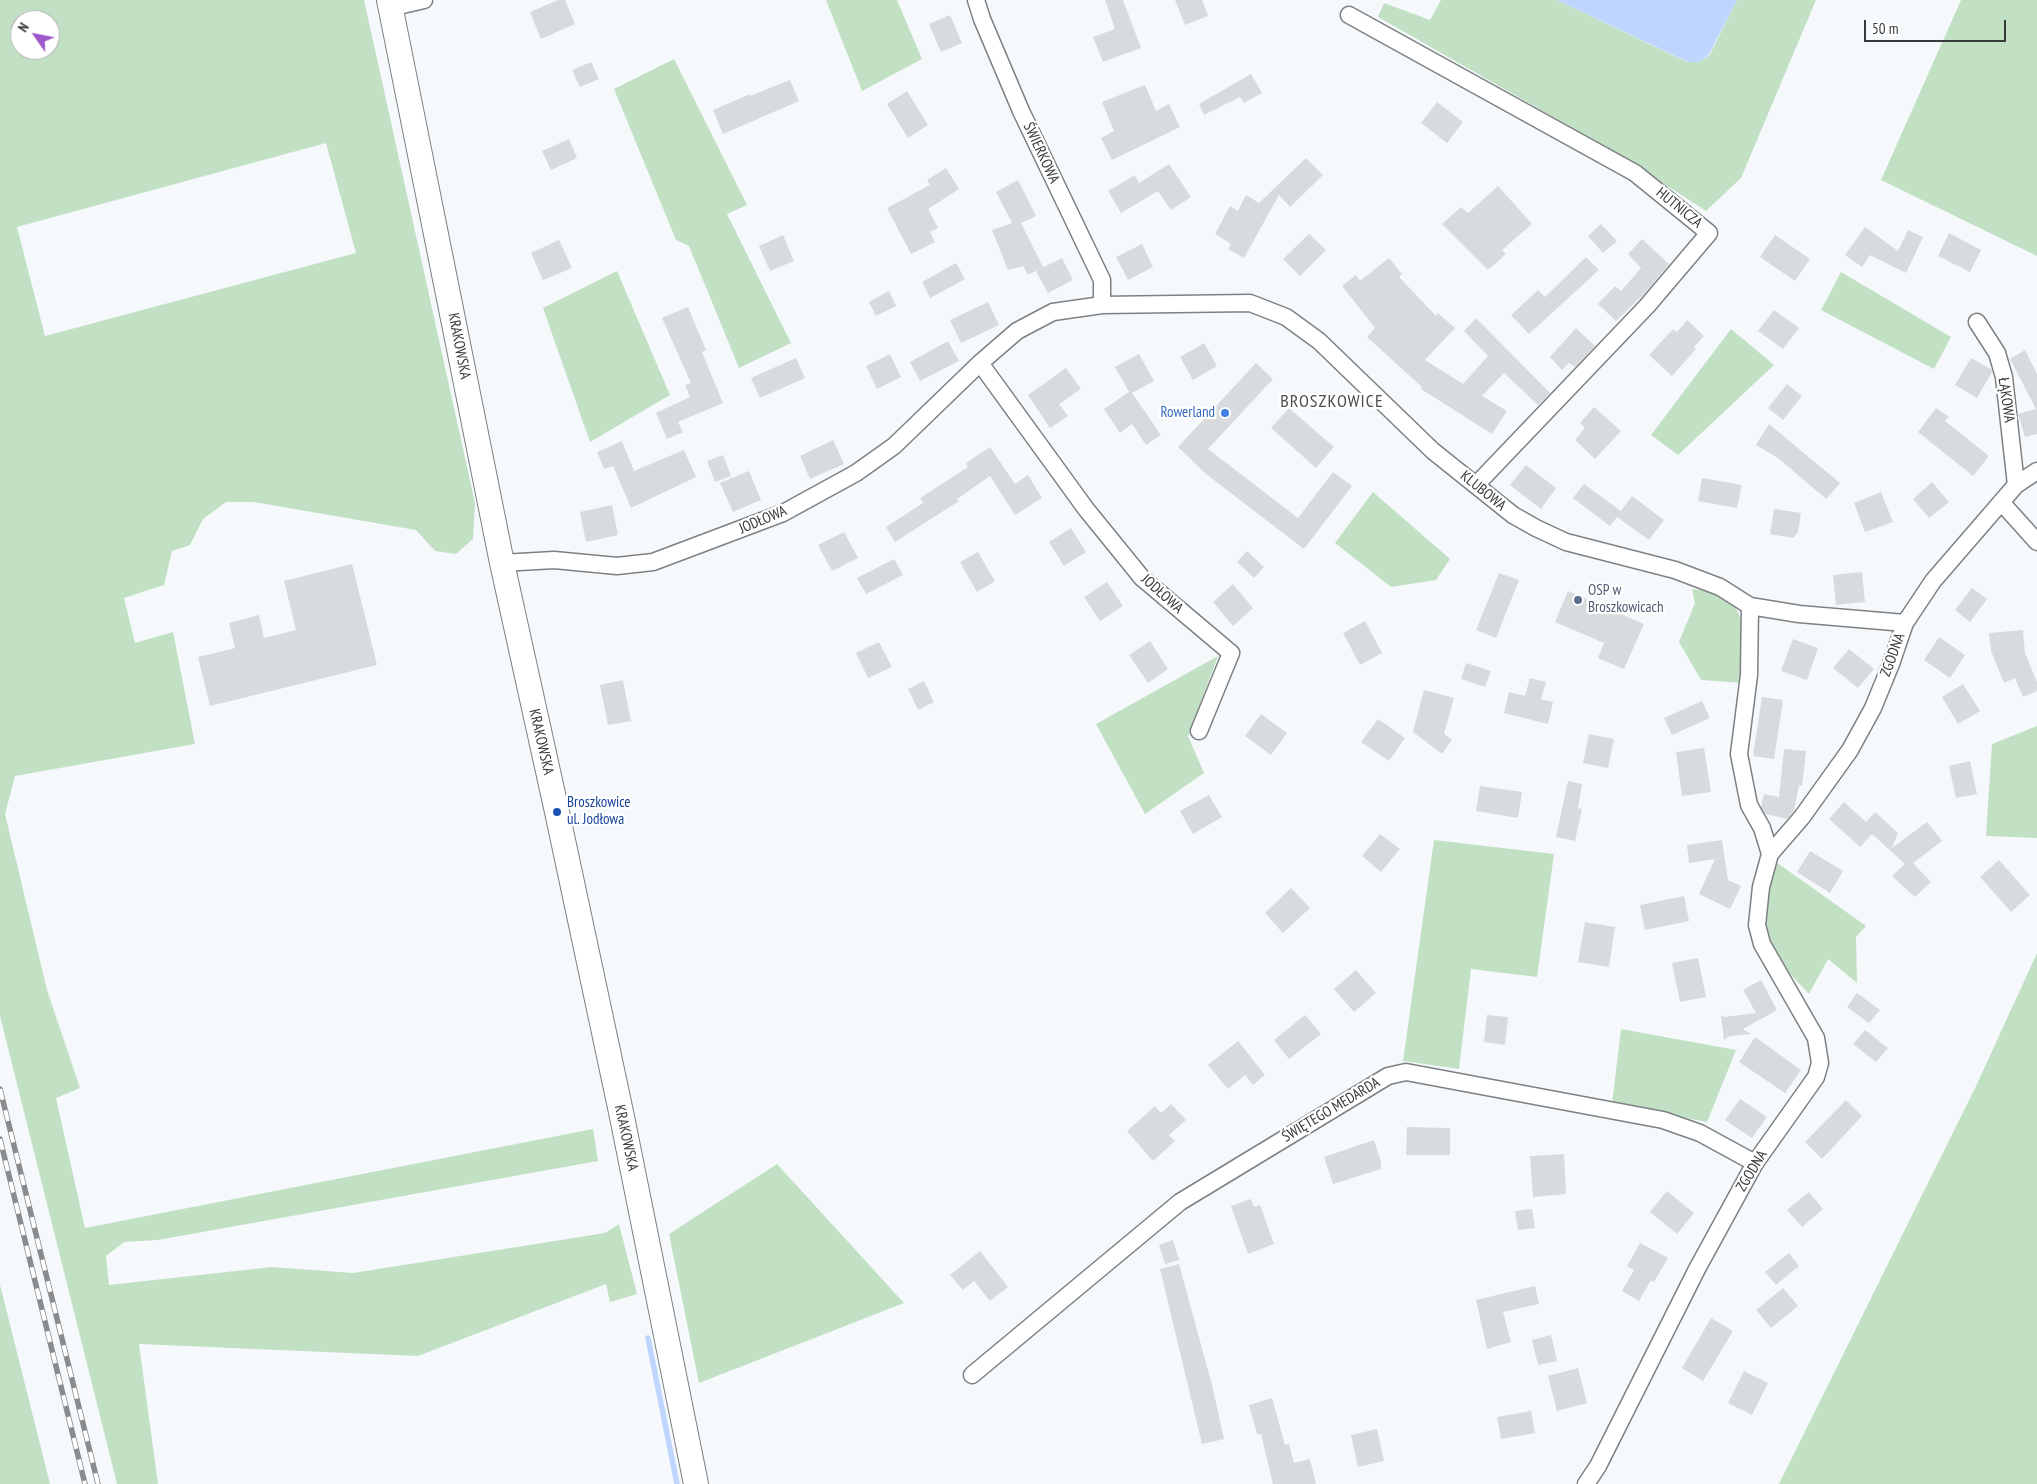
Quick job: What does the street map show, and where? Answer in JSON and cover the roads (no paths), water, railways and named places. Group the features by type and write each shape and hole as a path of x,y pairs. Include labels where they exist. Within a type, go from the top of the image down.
{"street":[{"path":"389,4 424,0"},
{"name":"ŚWIERKOWA","path":"976,0 982,19 1022,111 1102,280 1102,305"},
{"name":"KRAKOWSKA","path":"389,4 502,563 619,1103 696,1484"},
{"name":"HUTNICZA","path":"1349,15 1634,173 1709,233 1647,306 1476,485"},
{"name":"KLUBOWA","path":"1102,305 1250,303 1286,317 1319,341 1433,451 1514,515 1566,542 1675,570 1720,587 1750,606 1799,614 1905,623"},
{"name":"JODŁOWA","path":"502,563 554,560 617,566 653,562 783,513 856,473 894,446 980,363 1017,331 1053,312 1102,305"},
{"name":"ŁĄKOWA","path":"1977,322 1997,353 2004,377 2016,485"},
{"name":"JODŁOWA","path":"980,363 1086,509 1142,578 1231,653 1199,731"},
{"name":"ZGODNA","path":"1586,1484 1598,1466 1697,1269 1755,1163 1816,1077 1820,1064 1816,1038 1762,944 1757,926 1761,887 1770,854 1802,817 1850,750 1873,708 1892,664 1905,623 1933,581 2016,485 2037,472"},
{"path":"2001,502 2037,542"},
{"path":"1750,606 1749,675 1740,754 1749,805 1762,828 1770,854"},
{"name":"ŚWIĘTEGO MEDARDA","path":"972,1375 1180,1202 1388,1076 1406,1072 1663,1120 1700,1133 1755,1163"}],"water":[{"path":"1557,0 1737,0 1708,56 1699,62 1688,62"}],"waterway":[{"path":"648,1338 677,1484"}],"railway":[{"path":"0,1089 98,1484"},
{"path":"0,1139 85,1484"}],"place":[{"name":"Rowerland","path":"1225,413"},
{"name":"OSP w Broszkowicach","path":"1578,600"},
{"name":"Broszkowice ul. Jodłowa","path":"557,812"}],"district":[{"name":"BROSZKOWICE","path":"1332,402"}]}
